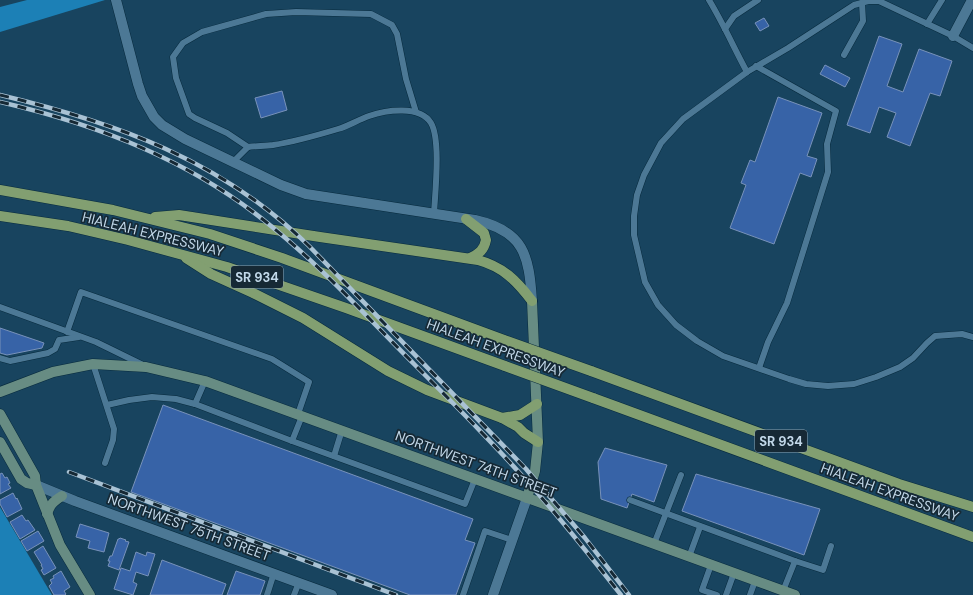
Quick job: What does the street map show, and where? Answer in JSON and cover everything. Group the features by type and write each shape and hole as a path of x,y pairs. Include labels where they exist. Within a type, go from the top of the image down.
{"main road":[{"name":"HIALEAH EXPRESSWAY","path":"0,190 146,218 210,234 906,486 973,507"},
{"path":"146,218 179,215 470,258 486,262 500,269 519,284 532,301 538,442 535,471 527,498"},
{"name":"HIALEAH EXPRESSWAY","path":"0,216 68,226 178,253 227,267 346,308 973,537"},
{"path":"466,219 484,233 486,240 484,247 479,253 470,258"},
{"path":"178,253 211,274 302,318 396,375 433,392 502,418 518,427 538,442"},
{"name":"NORTHWEST 74TH STREET","path":"0,392 53,372 93,364 146,367 205,381 795,595"},
{"path":"502,418 520,414 537,404"},
{"path":"0,414 35,476 36,485 60,545 90,595"},
{"path":"0,442 21,479 27,483 36,485"},
{"path":"47,514 50,505 62,496"}],"street":[{"path":"953,36 972,0"},
{"path":"116,2 142,96 154,117 173,133 281,185 306,194 466,219 498,227 515,240 523,251 529,266 532,301"},
{"name":"NORTHWEST 75TH STREET","path":"36,485 62,496 332,595"},
{"path":"493,595 527,498"}],"lane":[{"path":"709,0 747,72"},
{"path":"725,29 734,16 758,0"},
{"path":"927,24 942,0"},
{"path":"973,48 953,36 879,2 868,1 854,5 756,66 683,119 661,143 644,175 637,195 634,216 634,235 645,282 658,305 676,325 697,341 723,356 806,384 828,386 854,384 900,367 913,358 935,336 962,334 973,337"},
{"path":"844,55 863,21 862,3"},
{"path":"416,112 406,79 397,34 392,25 371,14 296,12 266,14 202,32 183,43 173,57 176,78 189,114 228,133 248,147 273,145 340,129 370,116 389,112 402,110 416,112 422,115 432,124 436,145 434,214"},
{"path":"756,66 836,111 827,144 828,172 787,303 768,342 759,368"},
{"path":"233,162 248,147"},
{"path":"67,332 81,292 272,359 309,382 292,441"},
{"name":"NORTHWEST 74TH STREET","path":"0,307 96,342 146,367"},
{"path":"0,358 10,361 48,353 55,349 59,340 81,337"},
{"path":"93,364 114,429 113,440 105,463"},
{"path":"195,404 205,381"},
{"path":"107,405 152,397 171,398 195,404 465,504 474,479"},
{"path":"334,456 342,430"},
{"path":"654,544 681,475"},
{"path":"630,500 795,562 822,570 831,546"},
{"path":"689,557 700,527"},
{"path":"463,595 485,531 512,540"},
{"path":"784,591 795,562"},
{"path":"711,565 702,590 717,595"},
{"path":"266,595 274,573"},
{"path":"726,595 734,573"},
{"path":"750,595 755,581"},
{"path":"294,595 299,582"}],"water":[{"path":"27,0 105,0 0,32 0,7"},
{"path":"0,507 52,595 0,595"}],"building":[{"path":"764,18 769,26 760,31 755,23"},
{"path":"879,36 902,44 887,86 903,92 919,49 952,61 940,96 930,93 910,146 887,137 896,113 879,107 870,133 847,125"},
{"path":"825,65 850,78 845,87 820,74"},
{"path":"282,91 287,110 261,118 255,98"},
{"path":"778,97 822,113 807,156 817,159 811,177 800,173 774,244 730,228 746,185 741,183 750,160 755,162"},
{"path":"0,328 44,343 42,348 7,355 0,353"},
{"path":"163,405 473,519 465,540 475,543 456,595 410,595 131,492"},
{"path":"605,448 667,465 654,502 632,494 627,508 601,499 598,462"},
{"path":"2,473 5,478 7,477 10,483 8,484 11,488 0,494 0,474"},
{"path":"696,474 820,509 804,555 682,511"},
{"path":"13,493 22,509 7,517 0,504 0,500"},
{"path":"22,515 26,521 28,520 35,530 20,539 10,522"},
{"path":"80,524 109,533 104,552 88,548 90,541 76,537"},
{"path":"38,531 44,541 27,551 21,541"},
{"path":"120,538 129,542 119,570 108,566 110,561 108,561 110,556 112,556 118,539"},
{"path":"43,546 56,568 44,575 41,570 43,569 42,565 34,552"},
{"path":"136,552 146,556 147,552 155,554 148,576 136,572 133,582 137,584 133,595 114,589 121,568 130,571"},
{"path":"162,560 226,584 222,595 150,595"},
{"path":"61,571 70,587 64,591 66,594 65,595 54,595 49,586 52,583 50,580"},
{"path":"236,571 265,581 260,595 227,595"}],"railway":[{"path":"0,95 85,118 126,132 165,149 203,168 240,190 275,216 309,246 526,469 585,538 629,595"},
{"path":"0,102 73,122 143,148 177,164 209,182 241,203 271,226 327,276 495,446 551,509 621,595"},
{"path":"69,472 396,595"}]}
